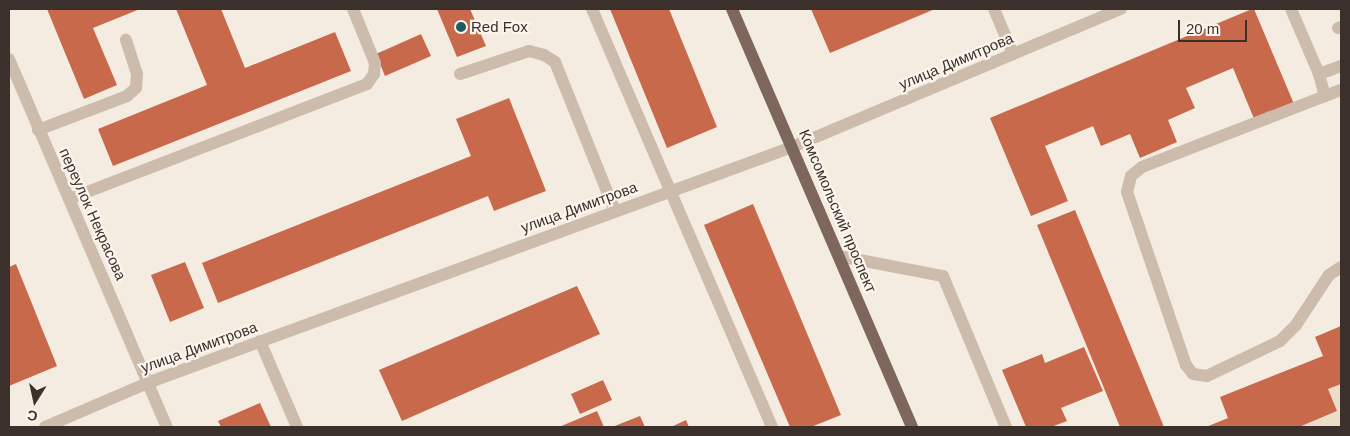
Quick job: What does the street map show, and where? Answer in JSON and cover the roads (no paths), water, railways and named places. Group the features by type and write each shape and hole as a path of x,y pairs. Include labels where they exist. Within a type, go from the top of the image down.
{"main road":[{"name":"Комсомольский проспект","path":"732,9 912,427"}],"street":[{"path":"69,200 367,84 374,74 375,63 353,9"},
{"path":"592,9 772,427"},
{"path":"994,9 1013,54"},
{"name":"улица Димитрова","path":"45,427 150,382 669,190 792,147 1121,9"},
{"path":"1291,9 1319,74 1325,96"},
{"path":"38,130 127,96 136,88 137,74 126,40"},
{"path":"460,74 529,51 544,54 555,62 615,211"},
{"name":"переулок Некрасова","path":"9,59 38,130 150,382 168,427"},
{"path":"1319,74 1341,66"},
{"path":"1341,90 1142,167 1131,176 1127,192 1186,365 1193,374 1207,376 1280,341 1296,324 1328,274 1341,267"},
{"path":"839,256 943,276 1006,427"},
{"path":"260,341 298,427"}],"place":[{"name":"Red Fox","path":"461,27"}]}
